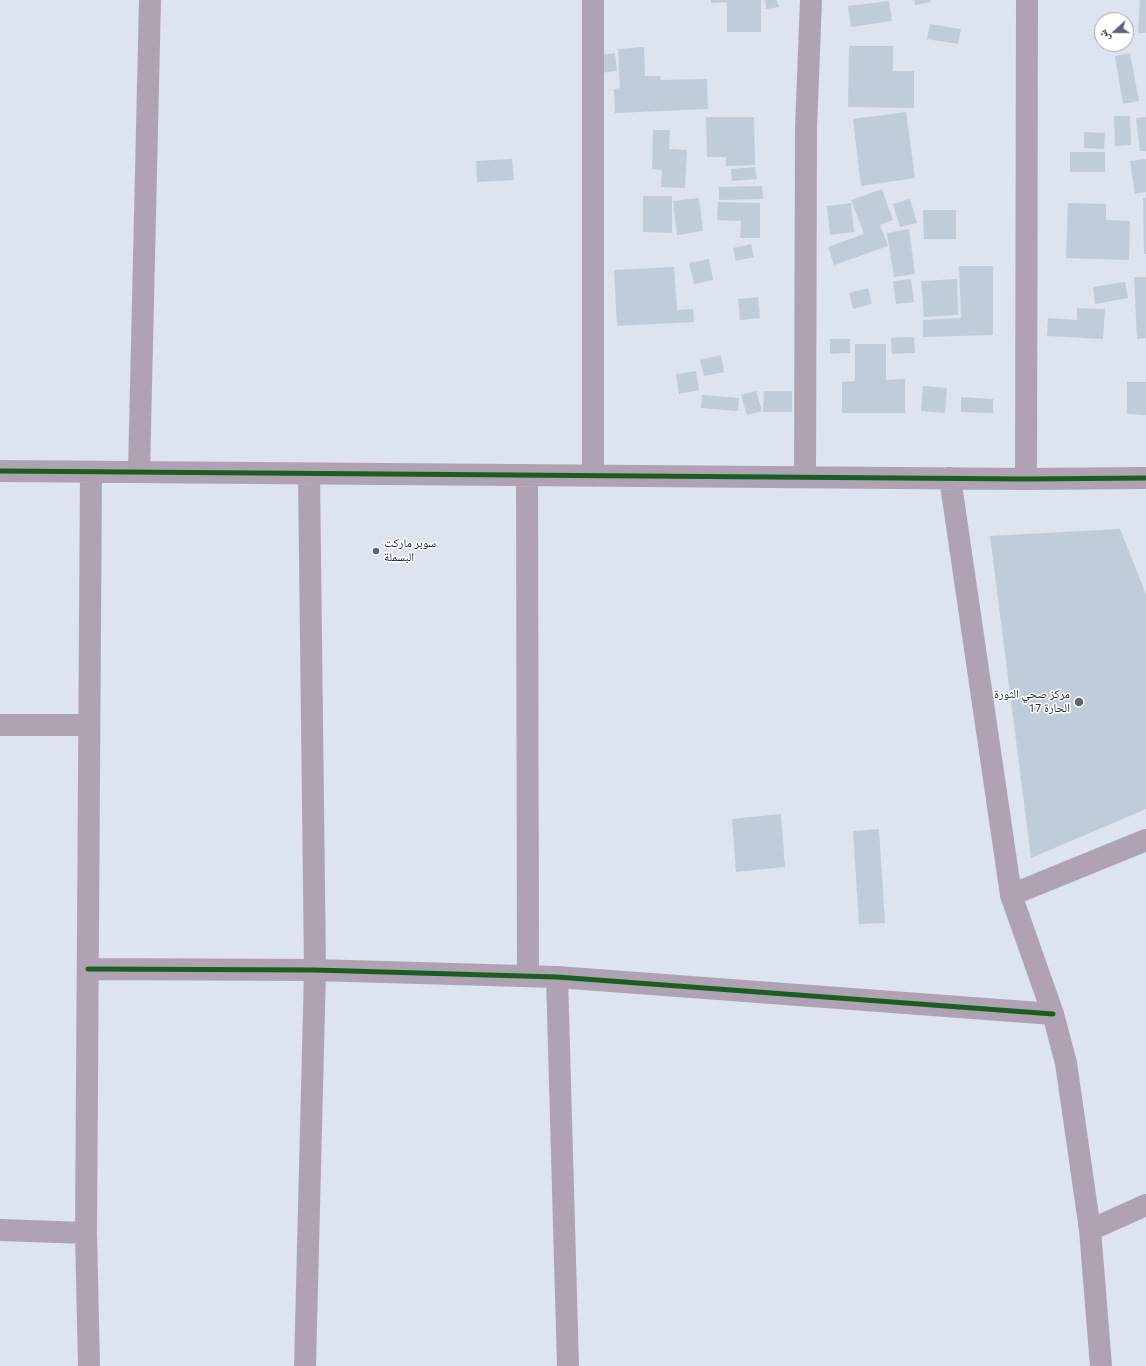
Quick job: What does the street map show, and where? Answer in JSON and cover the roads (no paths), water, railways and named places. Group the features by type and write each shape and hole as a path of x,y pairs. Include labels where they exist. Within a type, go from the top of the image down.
{"street":[{"path":"139,472 150,0"},
{"path":"592,0 593,476"},
{"path":"805,477 806,128 811,0"},
{"path":"1026,479 1027,0"},
{"path":"0,471 1026,479 1146,478"},
{"path":"89,1366 86,1233 91,472"},
{"path":"305,1366 315,970 309,474"},
{"path":"527,475 528,976"},
{"path":"950,478 1012,895 1053,1014 1066,1063 1090,1230 1101,1366"},
{"path":"0,725 89,725"},
{"path":"1012,895 1146,840"},
{"path":"88,969 315,970 557,977 1053,1014"},
{"path":"557,977 568,1366"},
{"path":"1090,1230 1146,1205"},
{"path":"0,1230 86,1233"}],"place":[{"name":"سوبر ماركت البسملة","path":"376,551"},
{"name":"مركز صحي الثورة الحارة 17","path":"1079,702"}]}
